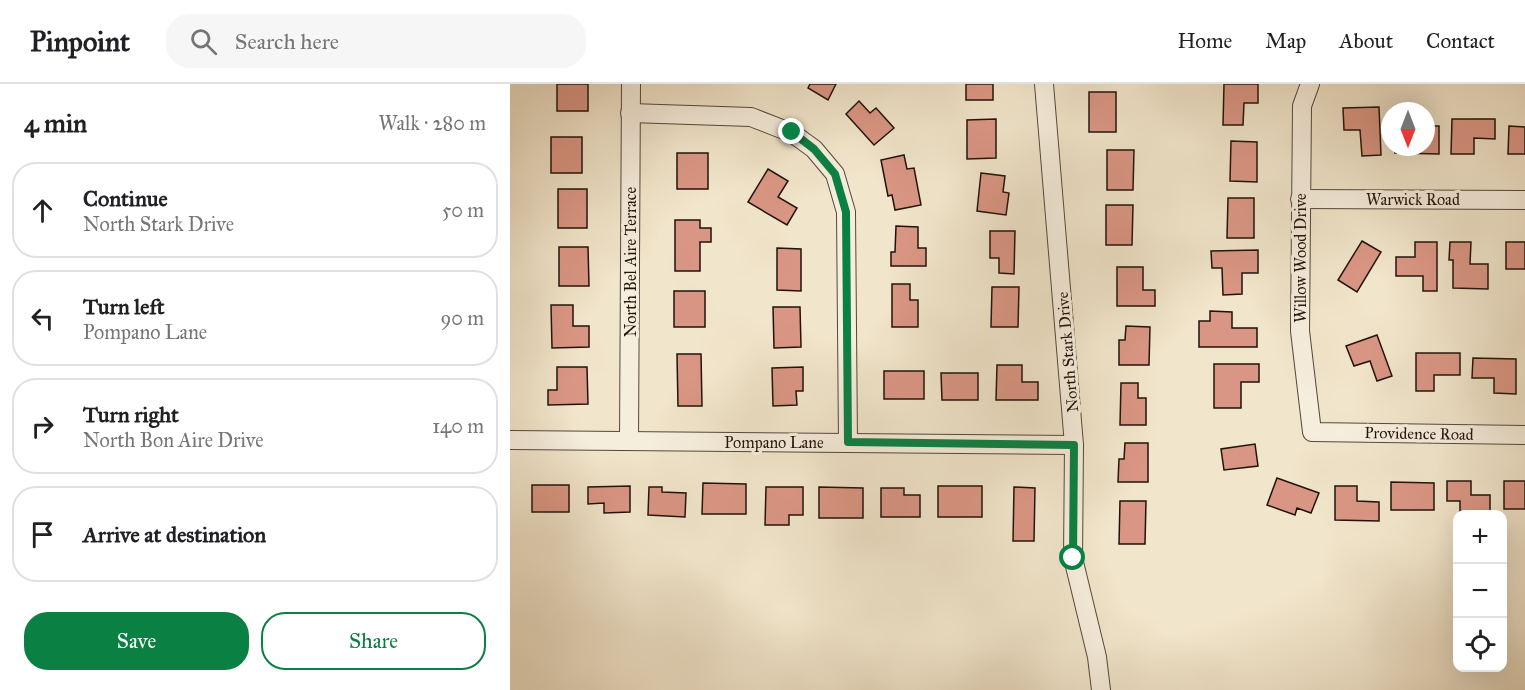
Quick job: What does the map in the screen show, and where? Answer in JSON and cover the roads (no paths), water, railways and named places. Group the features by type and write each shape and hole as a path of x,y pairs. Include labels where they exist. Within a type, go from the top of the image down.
{"street":[{"name":"North Bel Aire Terrace","path":"629,440 631,84"},
{"name":"North Stark Drive","path":"1044,84 1074,445 1073,558 1097,657 1101,690"},
{"name":"Willow Wood Drive","path":"1310,84 1302,106 1300,331 1312,432"},
{"path":"630,113 751,117 792,132 814,149 835,174 846,212 848,442"},
{"name":"Warwick Road","path":"1300,199 1525,200"},
{"name":"Providence Road","path":"1312,432 1525,435"},
{"name":"Pompano Lane","path":"510,440 1074,445"}]}
